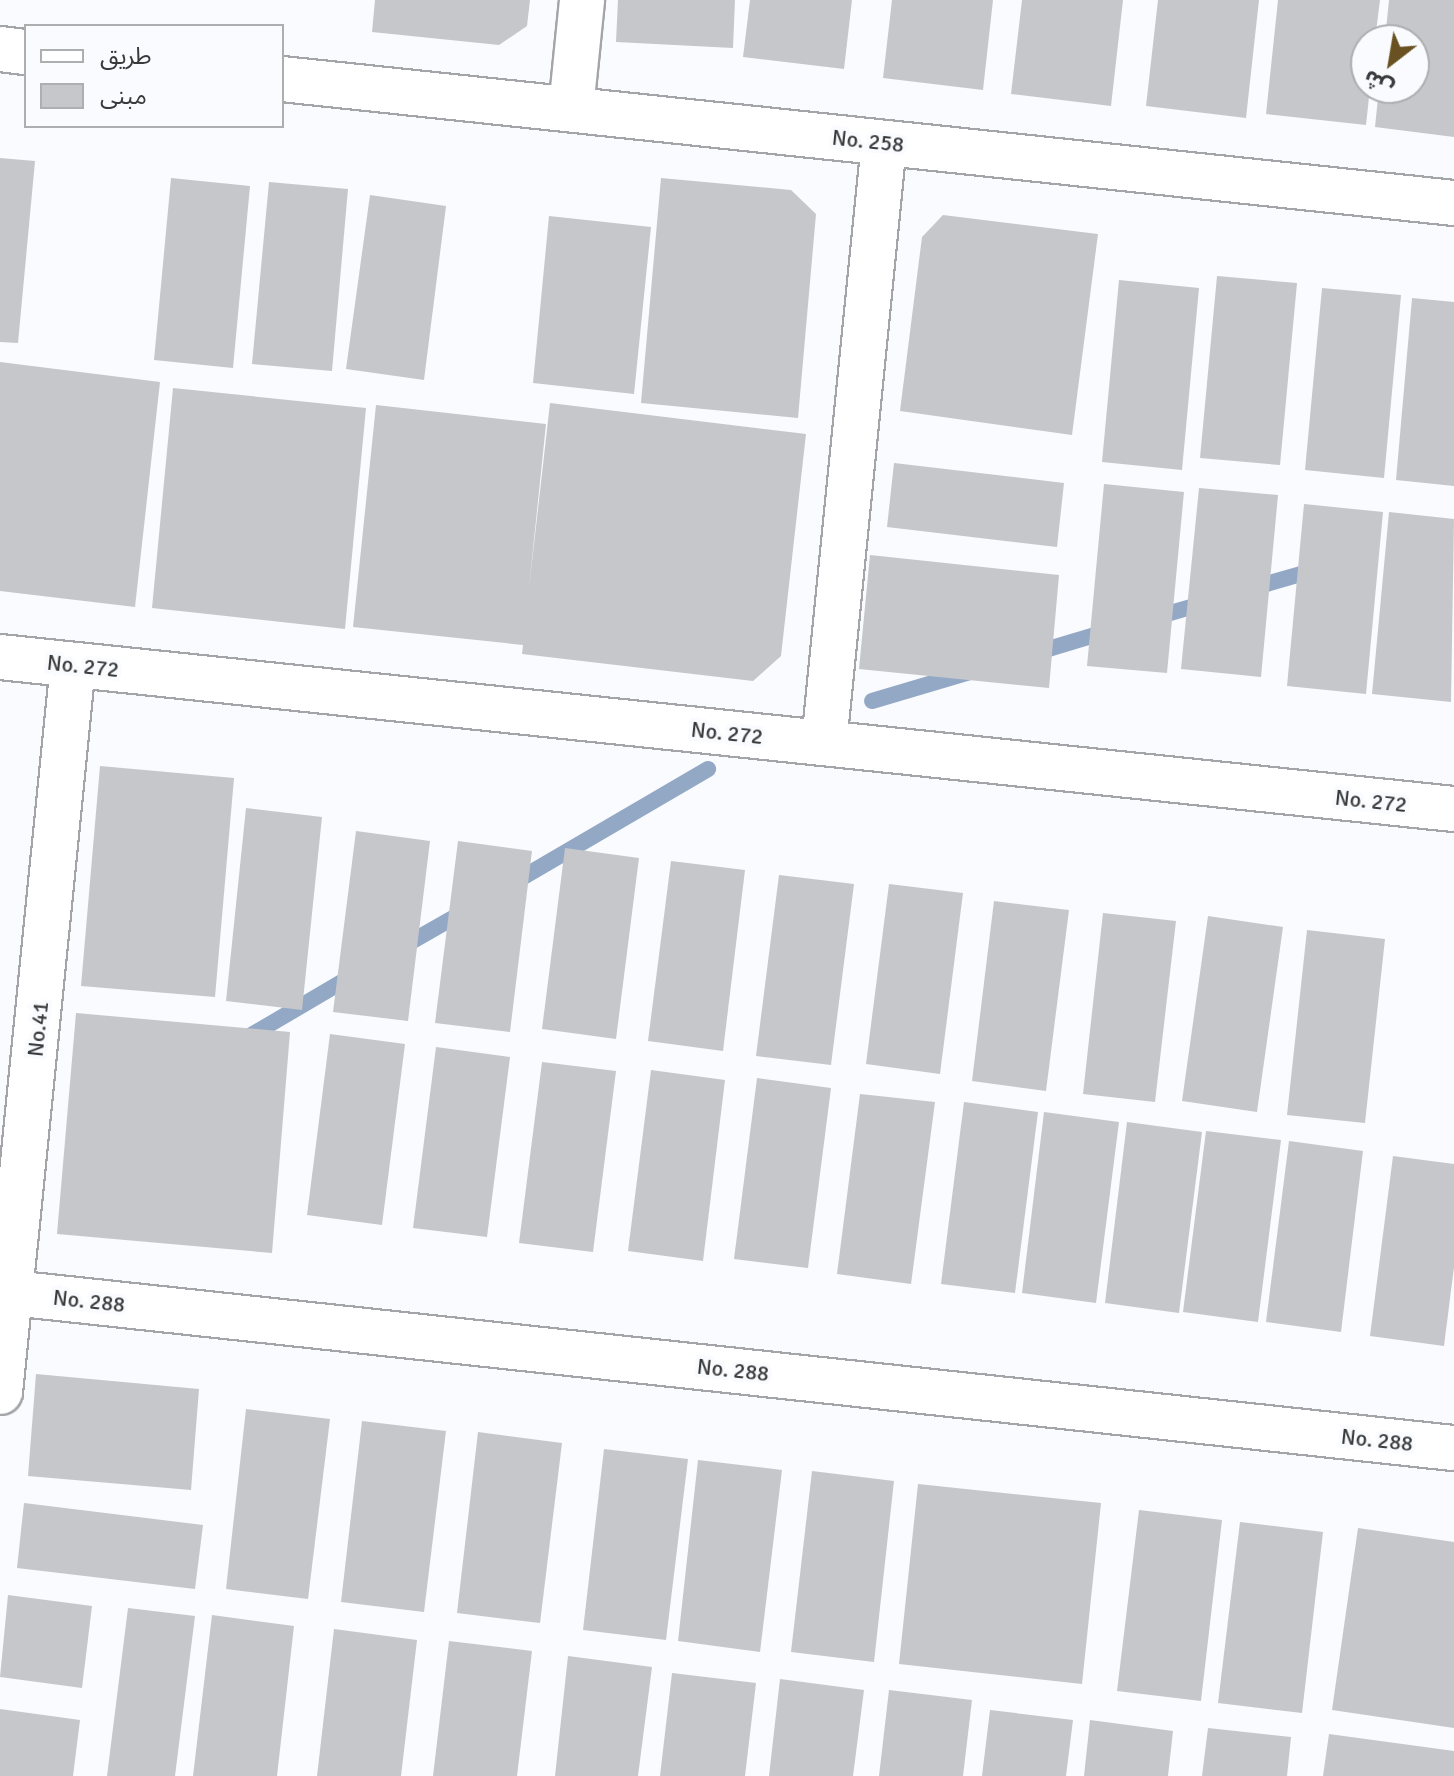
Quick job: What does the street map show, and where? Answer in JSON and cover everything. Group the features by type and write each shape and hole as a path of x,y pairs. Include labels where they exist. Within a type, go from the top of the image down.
{"street":[{"path":"571,109 582,0"},
{"path":"0,49 24,52"},
{"name":"No. 258","path":"284,79 1454,203"},
{"path":"824,743 884,143"},
{"name":"No. 272","path":"0,657 1454,809"},
{"name":"No.41","path":"0,1392 73,665"},
{"name":"No. 288","path":"12,1293 1454,1448"}],"building":[{"path":"375,0 530,0 527,26 499,45 372,32"},
{"path":"618,0 735,0 733,48 616,42"},
{"path":"750,0 852,0 844,69 743,57"},
{"path":"892,0 993,0 983,90 883,78"},
{"path":"1022,0 1123,0 1111,106 1011,94"},
{"path":"1158,0 1259,0 1246,118 1146,106"},
{"path":"1278,0 1380,0 1377,24 1350,24 1350,104 1368,104 1366,125 1266,114"},
{"path":"1389,0 1454,0 1454,137 1375,127 1377,104 1430,104 1430,24 1387,24"},
{"path":"0,158 35,161 18,343 0,342"},
{"path":"171,178 250,186 233,368 154,360"},
{"path":"661,178 791,190 816,214 798,418 641,403"},
{"path":"269,182 348,189 332,371 252,364"},
{"path":"370,195 446,206 424,380 346,369"},
{"path":"943,215 1098,234 1072,435 900,411 922,237"},
{"path":"549,216 651,227 634,394 533,383"},
{"path":"1217,276 1297,283 1280,465 1200,458"},
{"path":"1119,280 1199,288 1182,470 1102,462"},
{"path":"1322,288 1401,295 1384,478 1305,470"},
{"path":"1412,298 1454,302 1454,486 1396,480"},
{"path":"0,362 160,382 135,607 0,591"},
{"path":"173,388 366,408 345,629 152,608"},
{"path":"550,403 806,434 781,656 753,681 522,654 523,645 353,627 376,405 546,424 529,588"},
{"path":"894,463 1064,483 1057,547 887,527"},
{"path":"1104,484 1184,492 1167,673 1087,666"},
{"path":"1199,488 1278,495 1261,677 1181,669"},
{"path":"1304,504 1383,512 1366,694 1287,686"},
{"path":"1389,512 1454,519 1451,702 1372,694"},
{"path":"870,555 1059,575 1049,688 859,669"},
{"path":"100,766 234,778 215,997 81,986"},
{"path":"246,808 322,817 302,1010 226,1001"},
{"path":"356,831 430,841 408,1021 333,1012"},
{"path":"458,841 532,851 510,1032 435,1023"},
{"path":"565,848 639,858 616,1039 542,1029"},
{"path":"671,861 745,870 723,1051 648,1041"},
{"path":"779,875 854,884 831,1065 756,1056"},
{"path":"889,884 963,893 940,1074 866,1064"},
{"path":"994,901 1069,910 1046,1091 972,1081"},
{"path":"1103,913 1176,921 1155,1102 1083,1094"},
{"path":"1208,916 1283,927 1257,1112 1182,1101"},
{"path":"1307,930 1385,939 1365,1123 1287,1115"},
{"path":"76,1013 290,1032 272,1253 57,1234"},
{"path":"330,1034 405,1044 382,1225 307,1215"},
{"path":"436,1047 510,1057 487,1237 413,1228"},
{"path":"542,1062 616,1071 593,1252 519,1243"},
{"path":"651,1070 725,1080 703,1261 628,1251"},
{"path":"757,1078 831,1088 808,1268 734,1259"},
{"path":"860,1094 935,1102 911,1284 837,1274"},
{"path":"964,1102 1038,1112 1015,1293 941,1284"},
{"path":"1044,1112 1119,1122 1096,1303 1022,1293"},
{"path":"1127,1122 1202,1132 1179,1313 1105,1303"},
{"path":"1206,1131 1281,1140 1258,1322 1183,1312"},
{"path":"1289,1141 1363,1151 1341,1332 1266,1322"},
{"path":"1393,1156 1454,1164 1454,1267 1444,1346 1370,1336"},
{"path":"36,1374 199,1389 191,1490 28,1476"},
{"path":"246,1409 330,1419 308,1599 226,1589"},
{"path":"362,1421 446,1431 424,1612 341,1602"},
{"path":"478,1432 562,1443 540,1623 457,1613"},
{"path":"604,1449 688,1459 666,1640 583,1630"},
{"path":"698,1460 782,1470 760,1652 678,1641"},
{"path":"812,1471 894,1481 874,1662 791,1652"},
{"path":"918,1484 1101,1503 1082,1684 899,1664"},
{"path":"24,1503 203,1525 195,1589 17,1568"},
{"path":"1139,1510 1222,1520 1201,1701 1117,1691"},
{"path":"1240,1522 1323,1532 1302,1713 1218,1703"},
{"path":"1358,1528 1454,1542 1454,1728 1332,1710"},
{"path":"8,1595 92,1606 82,1688 0,1677"},
{"path":"128,1608 195,1616 175,1776 107,1776"},
{"path":"212,1615 294,1626 277,1776 193,1776"},
{"path":"334,1629 417,1640 401,1776 317,1776"},
{"path":"449,1641 532,1651 517,1776 433,1776"},
{"path":"568,1656 652,1667 638,1776 555,1776"},
{"path":"672,1673 756,1683 745,1776 660,1776"},
{"path":"780,1679 864,1690 853,1776 769,1776"},
{"path":"889,1690 972,1700 963,1776 879,1776"},
{"path":"0,1709 80,1720 73,1776 0,1776"},
{"path":"990,1710 1073,1720 1066,1776 982,1776"},
{"path":"1090,1720 1173,1731 1168,1776 1084,1776"},
{"path":"1208,1728 1291,1737 1287,1776 1202,1776"},
{"path":"1329,1734 1454,1751 1454,1776 1323,1776"}],"waterway":[{"path":"1249,589 1315,570"},
{"path":"1153,618 1208,602"},
{"path":"1035,653 1108,631"},
{"path":"872,701 970,672"},
{"path":"513,883 708,769"},
{"path":"402,947 465,911"},
{"path":"243,1040 354,975"}]}
